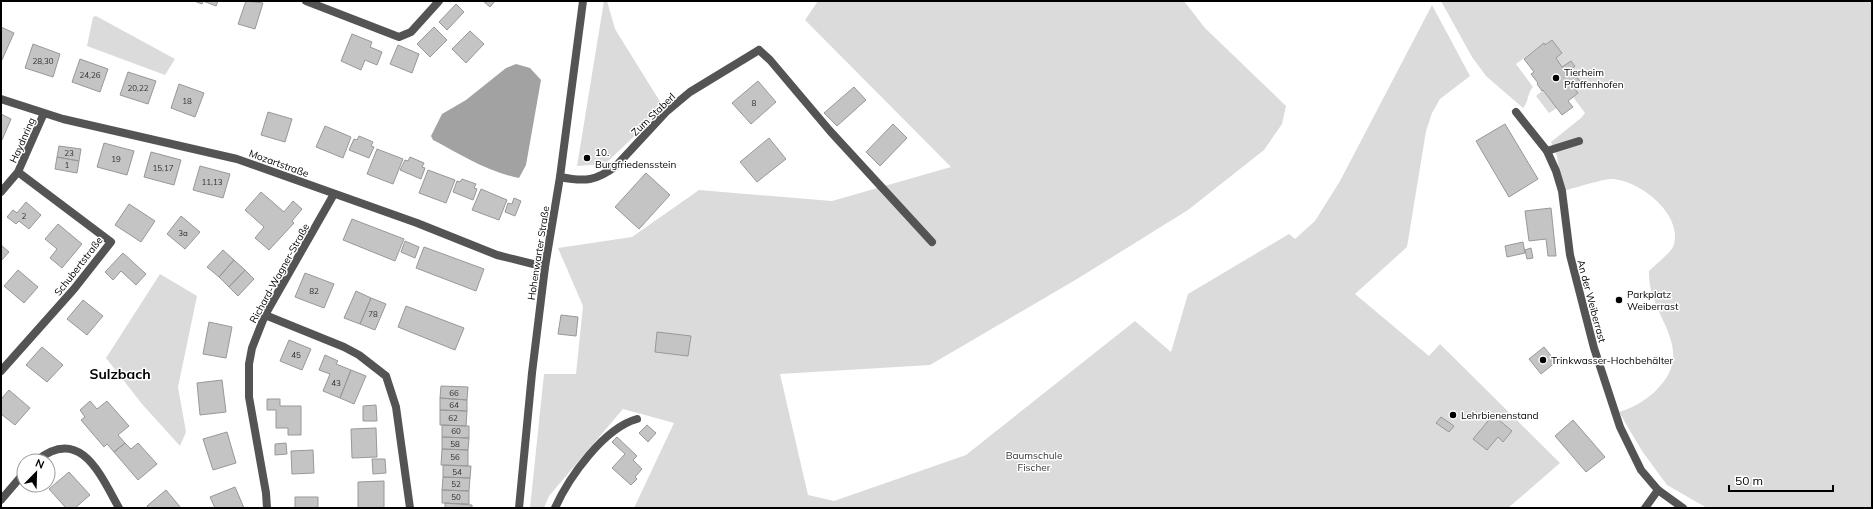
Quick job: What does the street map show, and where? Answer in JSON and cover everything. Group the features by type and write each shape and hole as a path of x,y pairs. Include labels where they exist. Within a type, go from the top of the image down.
{"street":[{"path":"306,1 399,37 408,35 439,1"},
{"name":"Hohenwarter Straße","path":"518,508 545,267 560,177 583,1"},
{"name":"Zum Staberl","path":"560,177 586,180 596,178 606,173 616,166 666,112 690,92 759,50 770,60 830,131 932,242"},
{"name":"Mozartstraße","path":"1,99 44,114 237,158 497,255 545,267"},
{"name":"An der Weiberrast","path":"1516,112 1547,151 1556,170 1562,191 1570,255 1601,370 1620,427 1633,457 1641,470 1658,490 1683,508"},
{"name":"Haydnring","path":"1,192 18,172 44,114"},
{"path":"1547,151 1579,141"},
{"name":"Schubertstraße","path":"1,371 74,288 111,242 18,172"},
{"name":"Richard-Wagner-Straße","path":"267,508 266,493 249,397 249,364 252,348 265,315 334,194"},
{"path":"265,315 344,347 359,355 386,376 396,407 410,508"},
{"path":"555,508 569,483 593,452 624,423 637,419"},
{"path":"47,453 64,447 83,454 101,475 119,508"},
{"path":"1,500 16,482"},
{"path":"1645,508 1658,490"}],"green space":[{"path":"604,1 607,1 615,29 664,108 605,164 577,166"},
{"name":"Baumschule Fischer","path":"818,1 1184,1 1205,28 1286,106 1282,124 1264,150 1188,210 1077,279 930,365 780,374 808,495 834,501 966,455 1135,321 1171,352 1188,294 1289,234 1295,239 1315,221 1340,181 1432,5 1470,76 1440,99 1432,113 1426,131 1407,247 1355,294 1429,356 1440,344 1560,463 1508,508 634,508 674,423 623,409 549,496 544,508 530,508 544,374 576,374 583,306 558,248 632,237 699,190 832,201 951,167 805,20"},
{"path":"1441,1 1872,1 1872,508 1707,508 1667,485 1642,451 1619,412 1631,408 1651,395 1660,386 1670,371 1673,357 1672,343 1650,287 1649,271 1666,256 1673,247 1675,235 1673,224 1667,212 1658,202 1636,186 1624,181 1609,179 1562,191 1557,156 1551,142 1581,118 1585,113 1573,97 1578,93 1575,89 1571,69 1575,65 1571,61 1562,67 1556,58 1562,53 1552,40 1545,45 1544,43 1516,64 1533,87 1523,108 1486,76 1472,57"},
{"path":"96,16 175,59 165,75 87,46 93,17"},
{"path":"1543,90 1557,108 1549,113 1536,96"},
{"path":"160,274 197,296 178,387 186,432 180,446 142,404 106,358"}],"shaded area":[{"path":"516,64 530,68 541,80 526,165 519,178 496,172 474,162 433,140 431,136 442,114 466,100 506,68"}],"building":[{"path":"194,1 203,1 202,4"},
{"path":"203,1 218,1 216,6"},
{"path":"246,1 263,3 255,29 238,24"},
{"path":"483,1 495,1 490,7"},
{"path":"456,4 464,12 447,30 439,22"},
{"path":"1,27 14,33 2,60 1,60"},
{"path":"434,27 447,40 430,57 417,44"},
{"path":"470,31 484,44 466,63 452,49"},
{"path":"352,34 372,42 370,47 382,52 377,65 365,60 361,70 341,61"},
{"name":"Tierheim Pfaffenhofen","path":"1552,40 1562,53 1556,58 1562,67 1571,61 1575,66 1571,69 1582,84 1575,89 1578,93 1568,101 1573,107 1562,115 1537,84 1538,83 1531,74 1534,72 1524,59 1544,43 1545,45"},
{"path":"33,44 60,54 53,77 25,68"},
{"path":"398,45 419,54 412,73 390,64"},
{"path":"80,59 108,69 100,92 72,82"},
{"path":"128,72 156,81 148,104 120,95"},
{"path":"758,81 776,102 751,124 732,103"},
{"path":"179,84 204,93 195,117 171,108"},
{"path":"854,87 866,100 837,126 824,113"},
{"path":"268,112 292,119 285,142 261,135"},
{"path":"1,114 11,119 2,140 1,139"},
{"path":"893,124 907,138 880,166 866,152"},
{"path":"1505,124 1538,179 1509,197 1476,141"},
{"path":"325,126 351,137 343,158 316,147"},
{"path":"359,136 373,142 371,146 374,147 369,158 349,150 354,139 357,140"},
{"path":"769,138 786,159 757,182 740,162"},
{"path":"104,143 134,151 127,175 97,167"},
{"path":"59,146 81,149 79,161 57,157"},
{"path":"377,149 403,159 393,184 367,174"},
{"path":"151,152 181,160 174,185 144,177"},
{"path":"57,157 79,161 77,173 55,169"},
{"path":"410,157 424,163 422,167 425,168 421,179 400,170 405,160 408,161"},
{"path":"200,166 230,174 223,198 193,190"},
{"path":"428,170 455,180 446,203 419,193"},
{"path":"646,173 670,195 639,229 615,207"},
{"path":"462,179 476,184 474,188 477,189 473,200 453,192 457,181 460,182"},
{"path":"481,189 507,200 499,220 472,210"},
{"path":"261,192 284,212 293,201 302,209 292,221 294,223 269,250 255,238 264,227 245,210"},
{"path":"514,198 521,201 515,216 505,212 508,203 512,204"},
{"path":"26,202 41,215 29,229 19,221 16,224 7,217 13,210 17,213"},
{"path":"129,204 155,221 141,242 115,225"},
{"path":"1551,208 1556,256 1548,256 1546,239 1529,241 1525,211"},
{"path":"181,216 200,232 185,249 167,234"},
{"path":"352,219 404,239 395,261 343,240"},
{"path":"58,224 82,244 62,268 50,258 57,249 45,239"},
{"path":"405,241 419,247 415,258 401,252"},
{"path":"1523,242 1525,253 1507,257 1505,246"},
{"path":"1,245 9,252 1,261"},
{"path":"424,247 484,269 476,291 416,268"},
{"path":"1531,248 1533,258 1527,259 1525,250"},
{"path":"223,250 234,260 219,277 207,267"},
{"path":"123,253 146,274 136,285 121,271 113,280 105,272"},
{"path":"234,260 245,270 229,287 219,277"},
{"path":"18,270 38,287 24,303 4,286"},
{"path":"245,270 254,279 238,296 229,287"},
{"path":"305,273 334,284 324,308 295,297"},
{"path":"356,291 371,298 360,324 344,318"},
{"path":"371,298 386,304 375,330 360,324"},
{"path":"83,300 103,316 87,335 67,319"},
{"path":"406,306 464,328 455,350 398,327"},
{"path":"561,315 578,317 576,336 558,334"},
{"path":"209,322 232,327 226,358 203,354"},
{"path":"657,332 691,336 688,356 655,352"},
{"path":"289,340 311,349 302,370 280,361"},
{"path":"42,347 63,365 47,382 26,365"},
{"name":"Trinkwasser-Hochbehälter","path":"1544,347 1556,362 1541,374 1529,359"},
{"path":"325,355 338,361 336,364 351,370 340,398 323,391 330,374 319,370"},
{"path":"351,370 366,376 354,404 340,398"},
{"path":"222,380 226,412 200,415 197,383"},
{"path":"441,386 468,387 467,400 440,398"},
{"path":"9,390 30,408 15,425 1,414 1,399"},
{"path":"440,398 467,400 467,411 440,410"},
{"path":"267,399 280,399 280,406 301,406 301,435 288,435 288,428 276,428 276,410 267,410"},
{"path":"90,401 97,409 107,401 129,426 118,435 125,443 114,452 107,444 104,447 81,420 85,417 80,410"},
{"path":"376,405 377,421 363,421 363,406"},
{"path":"440,410 467,411 466,426 440,425"},
{"path":"1493,415 1512,431 1503,442 1498,437 1487,450 1473,439"},
{"path":"1441,417 1454,426 1449,432 1436,423"},
{"path":"1573,420 1605,457 1586,472 1555,436"},
{"path":"442,425 469,426 469,438 442,437"},
{"path":"647,425 656,433 648,442 639,433"},
{"path":"376,428 377,457 352,458 351,429"},
{"path":"227,432 236,463 213,470 203,439"},
{"path":"442,437 469,438 468,450 442,449"},
{"path":"617,437 637,456 633,460 642,469 635,477 637,479 631,485 612,468 625,454 612,442"},
{"path":"125,443 131,449 138,443 157,464 138,480 114,452"},
{"path":"286,443 287,454 275,455 275,444"},
{"path":"442,449 468,450 468,466 441,465"},
{"path":"313,450 314,473 292,474 291,451"},
{"path":"372,459 385,459 386,473 373,474"},
{"path":"443,465 471,466 470,478 443,477"},
{"path":"69,472 90,495 75,508 66,508 53,493 56,493 56,483"},
{"path":"443,477 470,478 469,491 442,490"},
{"path":"384,481 384,508 358,508 358,482"},
{"path":"235,487 244,508 215,508 210,497"},
{"path":"166,490 181,508 148,508 147,506"},
{"path":"442,490 469,491 469,504 442,503"},
{"path":"295,497 318,497 318,508 295,508"},
{"path":"445,503 472,505 472,508 445,508"}],"place":[{"name":"Tierheim Pfaffenhofen","path":"1556,78"},
{"name":"10. Burgfriedensstein","path":"587,158"},
{"name":"Parkplatz Weiberrast","path":"1619,300"},
{"name":"Trinkwasser-Hochbehälter","path":"1543,360"},
{"name":"Lehrbienenstand","path":"1453,415"}],"district":[{"name":"Sulzbach","path":"120,374"}]}
